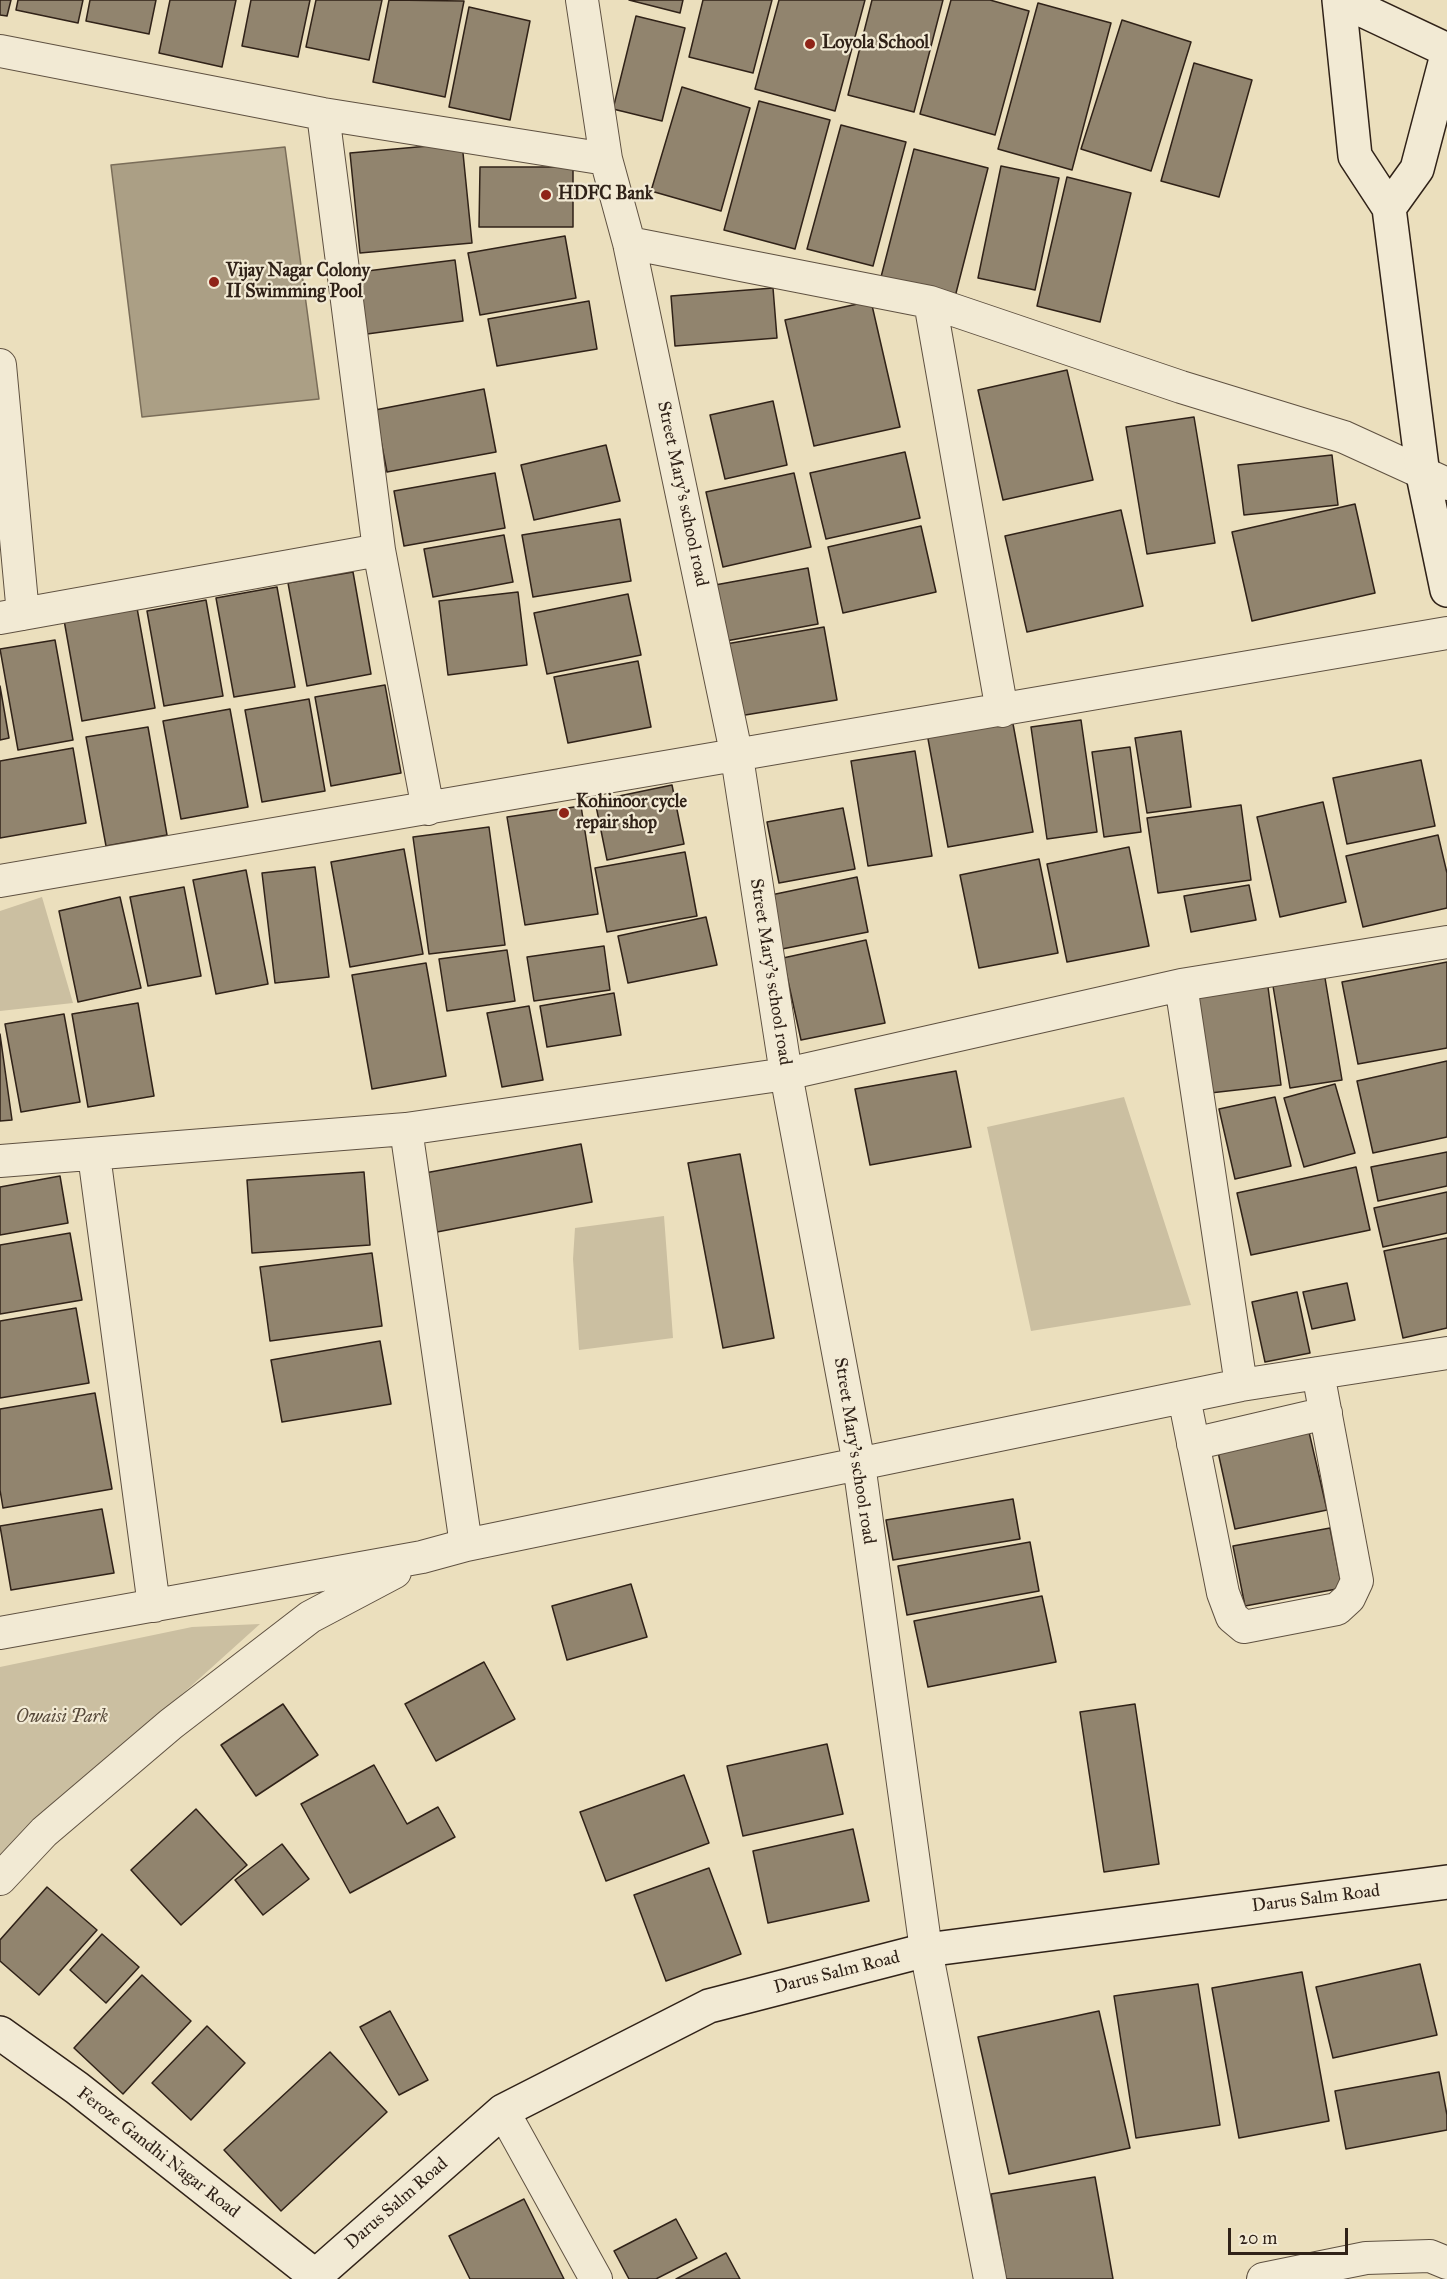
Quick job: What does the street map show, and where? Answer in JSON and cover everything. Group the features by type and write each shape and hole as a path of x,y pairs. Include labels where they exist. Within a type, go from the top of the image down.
{"main road":[{"path":"1340,0 1447,50"},
{"path":"1340,0 1355,156 1389,208 1435,479 1447,590"},
{"path":"1389,208 1417,169 1447,55"},
{"name":"Darus Salm Road","path":"313,2277 503,2111 709,2006 926,1950 1447,1882"},
{"name":"Feroze Gandhi Nagar Road","path":"0,2033 77,2088 313,2277"}],"street":[{"name":"Street Mary's school road","path":"582,0 606,159 629,243 737,757 786,1074 859,1464 926,1950 990,2279"},
{"path":"0,51 323,114 606,159"},
{"path":"323,114 379,550 428,809"},
{"path":"629,243 930,302 1181,387 1344,437 1435,479"},
{"path":"930,302 1002,711"},
{"path":"0,365 11,616 379,550"},
{"path":"0,881 737,757 1447,633"},
{"path":"0,1161 406,1129 786,1074 1181,985 1447,942"},
{"path":"1181,985 1247,1384 1262,1426"},
{"path":"406,1129 466,1545"},
{"path":"94,1155 154,1606"},
{"path":"0,1633 422,1557 466,1545 1247,1384 1447,1353"},
{"path":"1184,1397 1223,1593 1232,1617 1244,1627 1337,1609 1349,1598 1357,1581 1318,1373"},
{"path":"1193,1444 1262,1426 1326,1413"},
{"path":"0,1879 44,1832 171,1724 301,1624 422,1557"},
{"path":"503,2111 596,2279"},
{"path":"1263,2279 1366,2259 1430,2256 1447,2263"}],"green space":[{"path":"42,897 73,1003 0,1011 0,911"},
{"path":"1124,1097 1191,1305 1031,1331 987,1127"},
{"path":"664,1216 673,1338 579,1350 573,1259 575,1228"},
{"name":"Owaisi Park","path":"260,1624 0,1858 0,1667 192,1627"}],"shaded area":[{"name":"Vijay Nagar Colony II Swimming Pool","path":"285,147 319,399 142,417 111,165"}],"building":[{"path":"0,0 11,0 7,16 0,15"},
{"path":"18,0 83,0 78,23 16,10"},
{"path":"90,0 156,0 149,34 86,21"},
{"path":"170,0 236,0 222,67 159,53"},
{"path":"251,0 310,0 298,57 242,46"},
{"path":"316,0 382,0 369,60 306,47"},
{"path":"389,0 464,1 445,97 373,82"},
{"path":"629,0 683,0 680,13"},
{"path":"703,0 772,0 753,73 689,57"},
{"name":"Loyola School","path":"779,0 865,0 835,111 755,89"},
{"path":"872,0 943,0 914,112 848,95"},
{"path":"951,0 990,0 1029,11 995,135 920,114"},
{"path":"1038,3 1111,23 1072,170 998,149"},
{"path":"469,7 530,21 510,120 449,107"},
{"path":"636,16 685,28 662,121 613,109"},
{"path":"1122,20 1191,42 1151,171 1081,149"},
{"path":"1194,63 1252,80 1219,197 1161,181"},
{"path":"682,87 750,108 721,211 651,191"},
{"path":"759,101 830,120 795,249 724,230"},
{"path":"841,125 906,142 873,266 807,249"},
{"path":"462,143 472,243 360,253 350,153"},
{"path":"914,149 988,168 955,297 881,277"},
{"path":"1001,166 1059,178 1035,290 978,278"},
{"path":"480,167 573,167 573,227 479,227"},
{"path":"1067,177 1131,193 1100,322 1037,306"},
{"path":"565,236 576,298 480,315 468,253"},
{"path":"455,260 463,321 367,334 359,272"},
{"path":"773,288 777,338 675,346 671,296"},
{"path":"589,301 597,349 497,366 488,319"},
{"path":"871,301 900,427 814,446 785,320"},
{"path":"1067,370 1093,480 1003,500 978,390"},
{"path":"484,389 496,452 387,472 375,410"},
{"path":"773,401 787,465 725,479 710,415"},
{"path":"1194,417 1215,543 1147,554 1126,427"},
{"path":"606,445 620,501 534,520 521,465"},
{"path":"905,452 920,518 826,539 810,473"},
{"path":"1332,455 1338,505 1244,515 1238,465"},
{"path":"495,473 505,528 404,546 394,491"},
{"path":"794,473 811,547 723,567 706,492"},
{"path":"1355,504 1375,593 1252,621 1232,532"},
{"path":"1121,510 1143,606 1027,632 1005,536"},
{"path":"620,519 631,581 533,597 522,535"},
{"path":"921,526 936,592 843,613 828,547"},
{"path":"504,535 513,582 433,597 424,549"},
{"path":"808,568 818,624 726,641 715,585"},
{"path":"353,572 371,674 307,686 288,583"},
{"path":"277,587 295,687 234,697 216,598"},
{"path":"518,592 527,665 448,675 439,601"},
{"path":"628,594 641,655 547,674 534,613"},
{"path":"206,600 223,696 164,706 147,611"},
{"path":"137,608 155,708 82,721 64,620"},
{"path":"824,627 837,700 739,716 726,644"},
{"path":"55,640 73,740 18,750 0,649"},
{"path":"638,661 651,727 568,743 554,677"},
{"path":"385,685 401,773 331,786 315,697"},
{"path":"0,686 9,738 0,740"},
{"path":"309,699 325,791 262,802 245,710"},
{"path":"230,709 248,807 181,819 163,721"},
{"path":"1011,713 1033,832 948,847 926,728"},
{"path":"1081,720 1097,832 1047,839 1031,727"},
{"path":"148,727 167,835 106,846 86,737"},
{"path":"1181,731 1191,807 1147,813 1135,738"},
{"path":"1130,747 1141,832 1104,837 1092,752"},
{"path":"73,748 86,823 0,838 0,761"},
{"path":"915,751 932,856 868,866 851,761"},
{"path":"1421,760 1435,826 1347,844 1333,778"},
{"path":"672,785 684,844 607,860 595,801"},
{"path":"1323,802 1346,902 1280,917 1257,817"},
{"path":"1241,805 1251,880 1158,893 1147,818"},
{"path":"581,806 598,914 525,925 507,817"},
{"path":"843,808 855,869 779,883 767,822"},
{"path":"489,827 505,945 429,954 413,837"},
{"path":"1438,835 1447,873 1447,908 1363,927 1346,856"},
{"path":"1129,847 1149,946 1067,962 1047,864"},
{"path":"404,849 423,954 350,967 331,862"},
{"path":"685,852 697,916 607,932 595,868"},
{"path":"1039,859 1058,953 979,968 960,875"},
{"path":"315,867 329,977 275,983 262,873"},
{"path":"246,870 268,984 216,994 193,880"},
{"path":"857,877 868,932 782,949 771,895"},
{"path":"1249,885 1256,920 1191,932 1184,896"},
{"path":"184,887 201,976 148,986 130,897"},
{"path":"120,897 141,988 78,1002 59,911"},
{"path":"706,917 717,965 628,983 618,936"},
{"path":"866,940 885,1023 801,1040 783,958"},
{"path":"604,946 610,990 534,1001 527,957"},
{"path":"507,950 515,1001 447,1011 439,959"},
{"path":"1447,962 1447,1048 1358,1064 1342,982"},
{"path":"426,963 446,1076 372,1089 352,975"},
{"path":"1325,978 1342,1080 1290,1088 1273,986"},
{"path":"1268,987 1281,1085 1210,1093 1197,995"},
{"path":"614,993 621,1035 547,1047 540,1006"},
{"path":"138,1003 154,1096 88,1107 72,1014"},
{"path":"529,1006 543,1080 502,1087 487,1013"},
{"path":"64,1014 80,1102 21,1112 5,1024"},
{"path":"0,1034 12,1120 0,1121"},
{"path":"1447,1061 1447,1137 1373,1153 1357,1081"},
{"path":"956,1071 971,1147 870,1165 855,1089"},
{"path":"1335,1084 1355,1153 1304,1167 1284,1098"},
{"path":"1275,1097 1291,1166 1235,1179 1219,1109"},
{"path":"581,1144 592,1202 437,1232 425,1173"},
{"path":"1447,1152 1447,1186 1378,1201 1371,1167"},
{"path":"740,1154 774,1338 723,1348 688,1163"},
{"path":"1356,1167 1370,1230 1251,1255 1237,1193"},
{"path":"364,1172 370,1245 252,1253 247,1180"},
{"path":"60,1176 68,1223 0,1235 0,1187"},
{"path":"1447,1192 1447,1233 1383,1247 1374,1208"},
{"path":"70,1233 82,1300 0,1314 0,1245"},
{"path":"1447,1238 1447,1328 1403,1338 1384,1251"},
{"path":"372,1253 382,1326 270,1341 260,1267"},
{"path":"1347,1283 1355,1320 1312,1329 1303,1292"},
{"path":"1297,1292 1310,1353 1265,1362 1252,1302"},
{"path":"76,1308 89,1383 0,1398 0,1321"},
{"path":"380,1341 391,1404 282,1422 271,1360"},
{"path":"95,1393 112,1489 3,1508 0,1490 0,1409"},
{"path":"1309,1432 1327,1510 1235,1529 1218,1452"},
{"path":"1013,1499 1020,1539 893,1560 886,1520"},
{"path":"102,1509 114,1573 11,1590 0,1526"},
{"path":"1330,1528 1342,1588 1245,1606 1233,1546"},
{"path":"1030,1542 1039,1591 907,1615 898,1566"},
{"path":"631,1584 647,1637 567,1660 552,1606"},
{"path":"1042,1596 1056,1662 928,1687 914,1621"},
{"path":"484,1662 515,1719 436,1761 405,1704"},
{"path":"283,1704 318,1755 256,1796 221,1745"},
{"path":"1135,1704 1159,1864 1104,1872 1080,1712"},
{"path":"827,1744 843,1814 743,1836 727,1766"},
{"path":"374,1765 407,1824 438,1807 455,1837 350,1893 301,1804"},
{"path":"684,1775 709,1843 606,1881 580,1812"},
{"path":"196,1809 247,1865 181,1925 131,1870"},
{"path":"853,1829 869,1901 768,1923 753,1851"},
{"path":"282,1844 309,1879 263,1915 235,1880"},
{"path":"709,1868 741,1954 666,1981 634,1895"},
{"path":"47,1887 97,1930 39,1995 0,1961 0,1940"},
{"path":"102,1934 139,1967 106,2003 70,1970"},
{"path":"1420,1964 1437,2035 1333,2058 1316,1987"},
{"path":"1302,1972 1329,2121 1239,2138 1212,1988"},
{"path":"142,1975 191,2021 123,2094 74,2048"},
{"path":"1198,1984 1220,2125 1136,2138 1114,1996"},
{"path":"390,2011 428,2080 399,2095 360,2027"},
{"path":"1099,2011 1130,2148 1009,2174 978,2037"},
{"path":"207,2026 245,2063 191,2120 152,2083"},
{"path":"330,2052 387,2112 281,2211 224,2150"},
{"path":"1439,2072 1447,2115 1447,2130 1346,2149 1335,2091"},
{"path":"1095,2177 1113,2279 1006,2279 991,2194"},
{"path":"524,2199 564,2279 470,2279 449,2236"},
{"path":"676,2219 697,2258 656,2279 629,2279 614,2251"},
{"path":"726,2253 740,2279 676,2279"}],"place":[{"name":"Loyola School","path":"810,44"},
{"name":"HDFC Bank","path":"546,195"},
{"name":"Vijay Nagar Colony II Swimming Pool","path":"214,282"},
{"name":"Kohinoor cycle repair shop","path":"564,813"}]}
